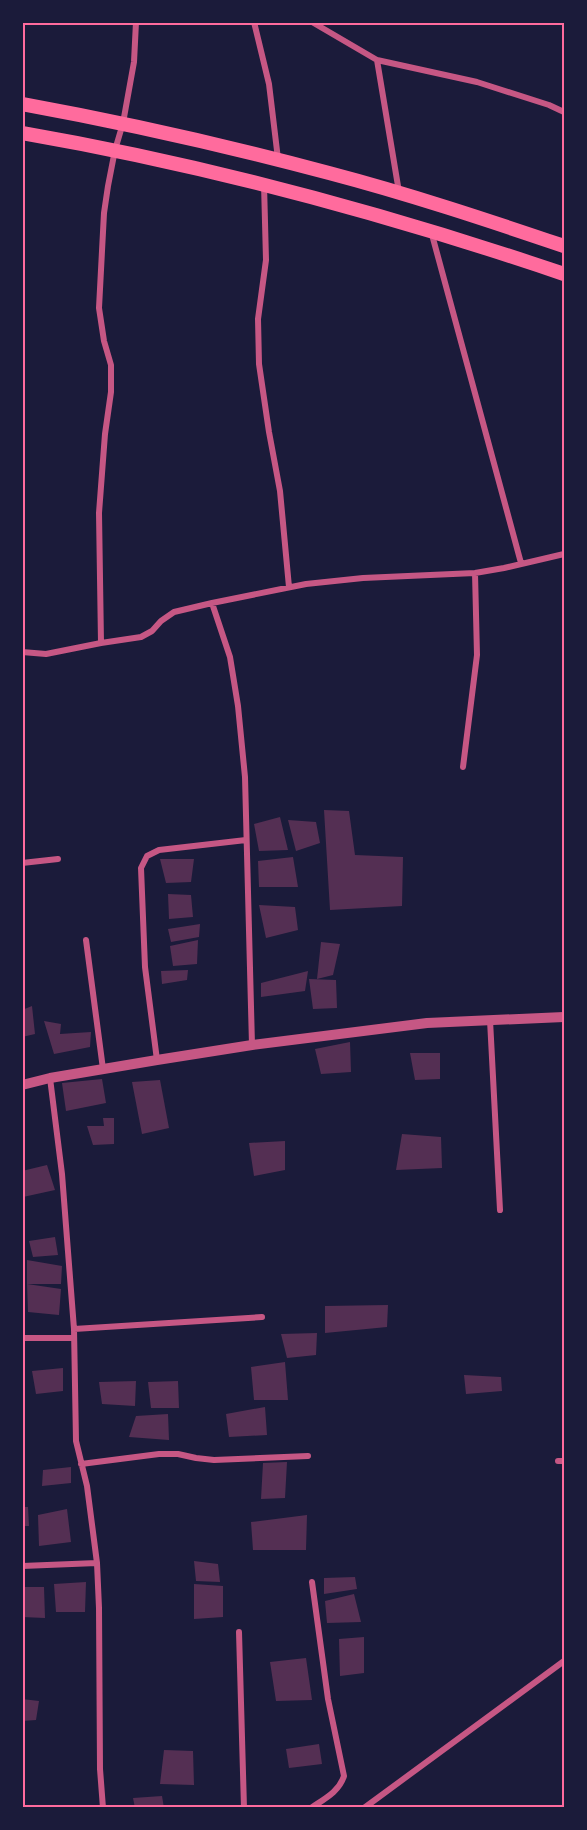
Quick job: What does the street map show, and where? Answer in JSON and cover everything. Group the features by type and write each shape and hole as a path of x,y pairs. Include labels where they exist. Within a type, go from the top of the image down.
{"main road":[{"path":"22,104 123,123 278,159 399,193 564,246"},
{"path":"22,133 115,150 264,184 431,231 564,274"}],"street":[{"path":"101,643 99,513 111,383 111,365 104,341 99,308 104,213 134,62 136,22"},
{"path":"255,22 269,84 278,159"},
{"path":"312,22 377,60 477,82 564,112"},
{"path":"377,60 399,193"},
{"path":"264,184 266,260 258,319 259,364 268,432 280,491 289,587"},
{"path":"431,231 521,563"},
{"path":"22,652 46,654 141,637 152,631 174,612 289,587 363,578 475,573 564,554"},
{"path":"463,767 477,655 475,573"},
{"path":"212,603 230,657 238,706 245,777 252,1045"},
{"path":"157,1060 145,967 141,868 147,856 159,850 246,840"},
{"path":"22,863 58,859"},
{"path":"86,940 103,1069"},
{"path":"22,1086 50,1078 252,1045 427,1023 564,1017"},
{"path":"490,1020 500,1210"},
{"path":"50,1078 62,1174 74,1329 76,1441 87,1486 97,1563 100,1769 103,1808"},
{"path":"74,1329 262,1317"},
{"path":"22,1338 74,1338"},
{"path":"81,1464 159,1454 178,1454 214,1460 308,1456"},
{"path":"22,1566 97,1563"},
{"path":"311,1808 341,1785 344,1776 328,1699 312,1582"},
{"path":"239,1632 244,1808"},
{"path":"364,1808 564,1660"}],"building":[{"path":"324,810 349,811 355,855 403,857 402,906 330,910"},
{"path":"280,817 288,850 259,851 254,824"},
{"path":"288,820 316,822 320,843 296,851"},
{"path":"293,857 298,887 259,887 258,861"},
{"path":"160,859 194,859 191,882 166,883"},
{"path":"168,894 191,895 193,917 169,919"},
{"path":"259,905 295,907 298,930 266,938"},
{"path":"200,924 199,937 171,942 168,929"},
{"path":"198,940 197,964 173,966 170,946"},
{"path":"321,942 340,944 333,975 317,979"},
{"path":"188,970 187,980 162,984 161,971"},
{"path":"308,971 305,991 261,997 261,983"},
{"path":"309,979 336,980 337,1008 313,1009"},
{"path":"32,1006 35,1034 22,1037 22,1010"},
{"path":"44,1021 61,1024 60,1034 91,1032 90,1047 54,1054"},
{"path":"350,1042 351,1072 321,1074 315,1049"},
{"path":"410,1053 440,1053 440,1079 415,1080"},
{"path":"102,1079 106,1103 66,1111 62,1083"},
{"path":"160,1080 169,1128 142,1134 132,1082"},
{"path":"103,1118 114,1118 114,1144 93,1145 87,1126 104,1126"},
{"path":"402,1134 441,1137 442,1168 396,1170"},
{"path":"285,1141 285,1170 254,1176 249,1143"},
{"path":"47,1165 55,1190 23,1197 22,1171"},
{"path":"55,1237 58,1255 33,1257 29,1241"},
{"path":"27,1260 62,1266 61,1284 27,1284"},
{"path":"27,1284 61,1289 59,1315 28,1312"},
{"path":"388,1305 387,1327 325,1333 325,1306"},
{"path":"317,1333 316,1355 287,1358 281,1334"},
{"path":"285,1362 288,1400 254,1400 251,1367"},
{"path":"63,1368 63,1391 36,1394 32,1371"},
{"path":"464,1375 501,1377 502,1391 466,1394"},
{"path":"136,1381 135,1406 102,1404 99,1382"},
{"path":"178,1381 179,1408 151,1408 148,1382"},
{"path":"265,1407 267,1435 229,1437 226,1414"},
{"path":"168,1414 169,1440 129,1437 136,1416"},
{"path":"287,1462 285,1498 261,1499 263,1463"},
{"path":"71,1467 71,1483 42,1486 43,1470"},
{"path":"22,1507 28,1507 29,1526 22,1526"},
{"path":"67,1509 71,1542 39,1546 38,1515"},
{"path":"307,1515 306,1550 253,1550 251,1522"},
{"path":"194,1561 218,1564 220,1582 196,1581"},
{"path":"355,1577 357,1589 324,1594 324,1578"},
{"path":"86,1582 85,1612 56,1612 54,1584"},
{"path":"194,1584 223,1586 223,1617 194,1619"},
{"path":"22,1587 44,1587 45,1618 22,1617"},
{"path":"354,1594 361,1622 327,1623 325,1601"},
{"path":"364,1637 364,1673 340,1676 339,1639"},
{"path":"306,1658 312,1700 276,1701 270,1662"},
{"path":"22,1699 39,1701 36,1720 22,1721"},
{"path":"319,1744 322,1764 289,1768 286,1749"},
{"path":"164,1750 193,1751 194,1785 160,1784"},
{"path":"162,1796 164,1808 135,1808 133,1798"}]}
